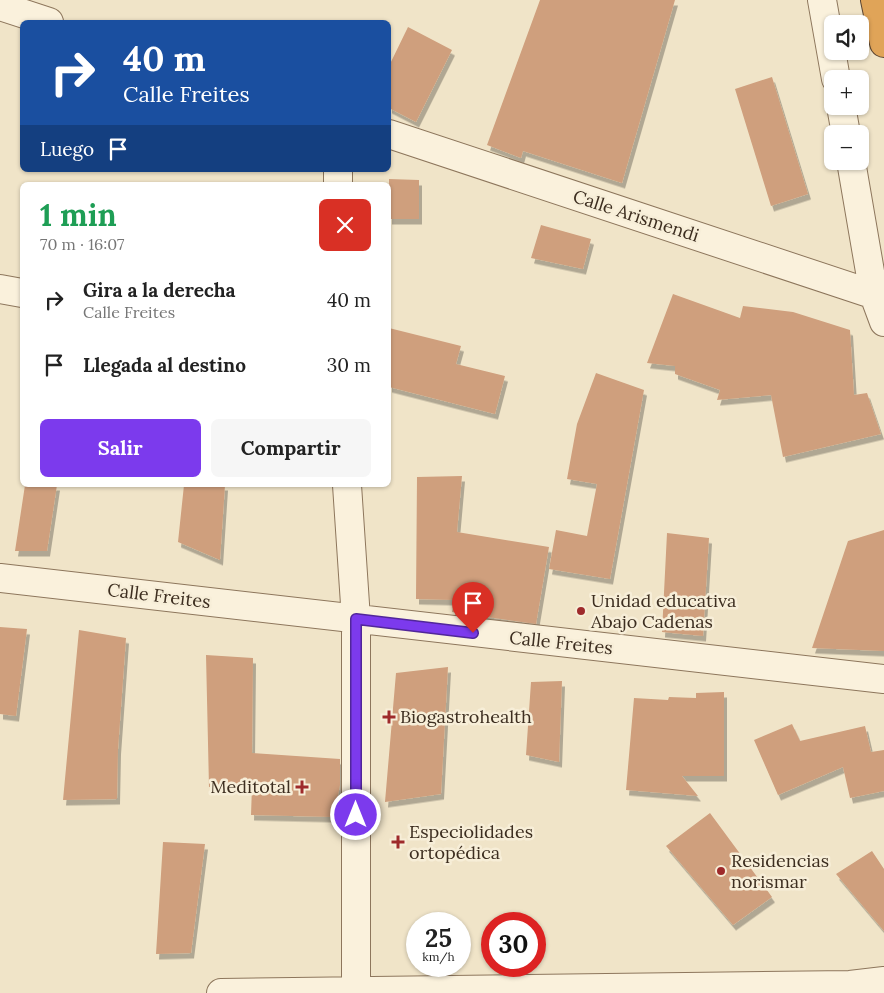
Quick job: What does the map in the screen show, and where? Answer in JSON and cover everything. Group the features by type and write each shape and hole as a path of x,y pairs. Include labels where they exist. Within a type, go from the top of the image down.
{"highway":[{"path":"875,0 884,43"}],"street":[{"path":"822,0 834,70"},
{"path":"0,6 43,20"},
{"name":"Calle Arismendi","path":"391,135 879,296"},
{"path":"853,170 884,322"},
{"path":"0,288 20,293"},
{"path":"347,487 356,619 356,992"},
{"name":"Calle Freites","path":"0,578 884,679"},
{"path":"221,993 850,989 884,982"}],"building":[{"path":"540,0 675,0 622,183 523,151 521,158 487,145"},
{"path":"408,27 452,50 416,122 391,109 391,62"},
{"path":"772,77 808,194 771,206 735,89"},
{"path":"389,179 419,180 419,219 391,219 391,182 389,182"},
{"path":"541,225 591,239 583,269 531,258"},
{"path":"673,294 740,318 743,306 793,312 850,330 854,395 867,393 881,434 783,457 771,395 717,400 720,390 675,374 675,366 647,363"},
{"path":"391,328 461,346 456,364 505,376 495,414 391,388"},
{"path":"596,373 644,390 610,579 549,569 556,530 587,536 597,484 567,479 577,424"},
{"path":"462,476 457,532 549,547 536,624 452,612 454,600 416,599 417,477"},
{"path":"25,487 57,487 47,551 15,551"},
{"path":"184,487 225,487 220,560 178,542"},
{"path":"884,530 884,651 812,648 848,541"},
{"path":"667,533 709,538 703,636 662,632"},
{"path":"0,627 27,629 16,716 0,714"},
{"path":"79,630 126,638 118,749 117,799 63,800"},
{"path":"206,655 253,658 252,753 340,759 340,785 334,817 251,815 252,786 209,787"},
{"path":"448,667 441,794 385,802 396,673"},
{"path":"562,681 559,762 526,755 531,682"},
{"path":"724,692 724,776 682,776 698,796 626,790 634,698 668,700 669,697 696,698 696,693"},
{"path":"792,724 800,741 865,726 871,752 884,750 884,791 850,798 843,767 778,795 754,740"},
{"name":"Residencias norismar","path":"710,813 772,897 733,925 666,846"},
{"path":"163,842 205,844 191,953 156,954"},
{"path":"872,851 884,869 884,931 836,874"}],"place":[{"name":"Unidad educativa Abajo Cadenas","path":"581,611"},
{"name":"Biogastrohealth","path":"389,717"},
{"name":"Meditotal","path":"302,787"},
{"name":"Especiolidades ortopédica","path":"398,842"},
{"name":"Residencias norismar","path":"721,871"}],"route":[{"path":"356,815 356,619 473,633"}]}
